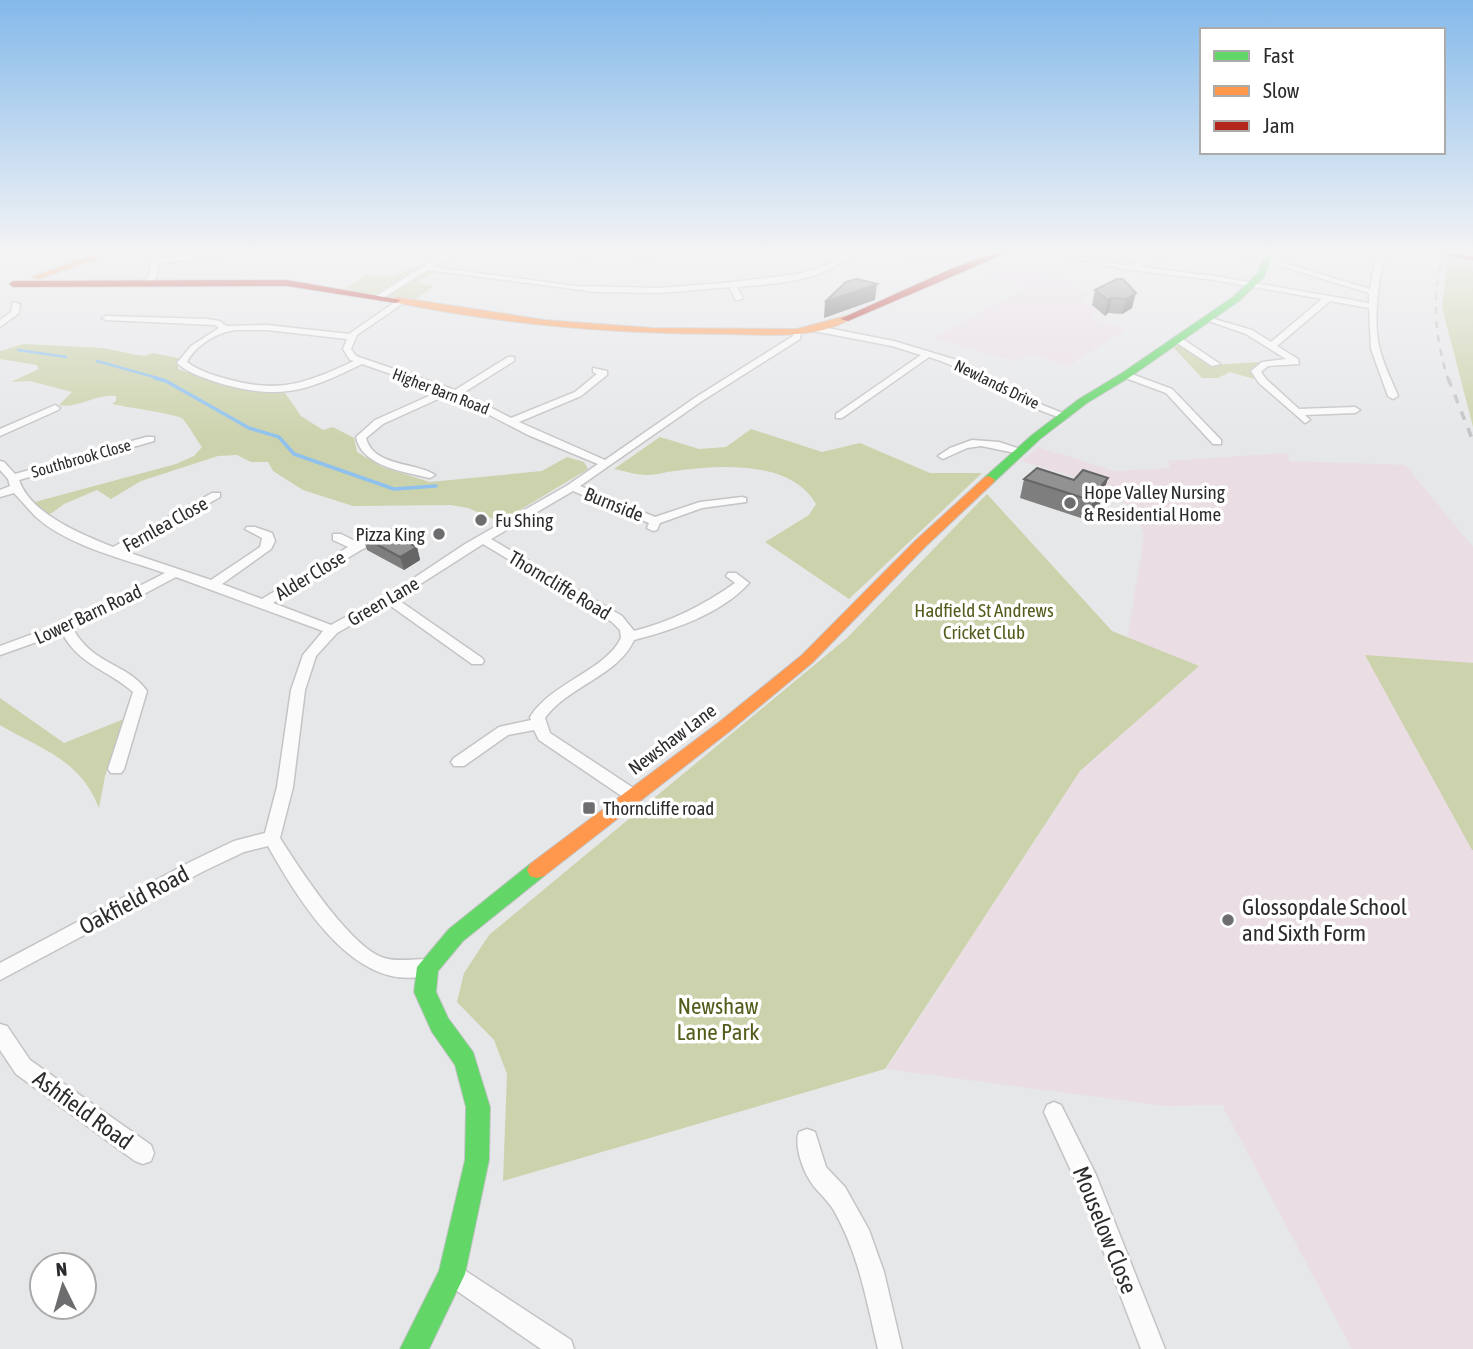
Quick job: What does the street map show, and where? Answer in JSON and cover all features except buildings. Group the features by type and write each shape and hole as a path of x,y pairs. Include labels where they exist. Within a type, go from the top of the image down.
{"street":[{"path":"359,362 350,356 347,349 351,337 382,315"},
{"path":"486,315 525,321 653,331 797,332 817,329 858,315"},
{"name":"Newshaw Lane","path":"428,967 467,926 632,795 724,727 807,659 920,544 1021,451 1083,401 1126,375 1212,315"},
{"path":"1273,345 1308,315"},
{"path":"1374,315 1375,349 1393,396"},
{"path":"106,318 218,323 225,329"},
{"path":"1207,319 1249,332 1298,363 1265,363 1256,371 1262,382 1301,416 1355,410"},
{"path":"351,337 268,329 225,329 190,352 182,363 189,369 209,377 259,390 280,391 304,388 359,362"},
{"name":"Newlands Drive","path":"817,329 851,334 960,364 1032,404 1065,416"},
{"name":"Green Lane","path":"272,838 285,787 298,690 310,655 332,630 572,487 699,399 797,337 797,332"},
{"path":"1177,339 1215,364"},
{"path":"839,416 928,354"},
{"path":"430,475 374,457 364,449 361,437 379,422 452,392 511,359"},
{"name":"Higher Barn Road","path":"359,362 452,392 532,433 606,464"},
{"path":"513,421 578,394 604,373 596,370"},
{"path":"1126,375 1169,391 1217,442"},
{"path":"0,433 55,408"},
{"name":"Southbrook Close","path":"0,494 15,483 150,439"},
{"path":"943,456 961,445 973,442 997,444 1021,451"},
{"name":"Lower Barn Road","path":"0,464 41,515 64,531 114,552 213,585 332,630"},
{"name":"Burnside","path":"572,487 654,525 700,505 742,499"},
{"name":"Fernlea Close","path":"114,552 216,495"},
{"path":"213,585 265,549 270,541 268,536 251,528"},
{"name":"Alder Close","path":"264,604 357,547 387,532"},
{"name":"Alder Close","path":"337,537 357,547"},
{"name":"Thorncliffe Road","path":"483,539 617,619 626,629 628,637 624,648 541,709 537,724"},
{"name":"Lower Barn Road","path":"0,651 66,628 174,573"},
{"name":"Thorncliffe Road","path":"628,637 681,622 718,602 743,583 732,576"},
{"path":"387,598 477,661"},
{"path":"66,628 74,645 91,662 127,676 140,691 116,769"},
{"path":"459,762 505,731 537,724 544,736 632,795"},
{"path":"272,838 286,865 346,940 377,964 395,968 428,967 425,992 440,1025 465,1060 478,1107 477,1160 452,1274 414,1349"},
{"name":"Oakfield Road","path":"0,972 198,866 240,846 272,838"},
{"name":"Ashfield Road","path":"0,1033 23,1067 143,1153"},
{"name":"Mouselow Close","path":"1054,1112 1088,1183 1153,1349"},
{"path":"807,1140 817,1173 837,1195 858,1230 872,1272 890,1349"},
{"path":"452,1274 562,1349"}],"shaded area":[{"path":"976,315 1091,315 1088,317 1127,329 1068,366 1030,354 1015,361 932,338"},
{"name":"Glossopdale School and Sixth Form","path":"1038,447 1115,471 1170,468 1168,461 1288,453 1289,461 1405,465 1473,547 1473,1349 1352,1349 1222,1105 1166,1106 886,1069 1080,771 1199,666 1127,639 1144,537 1138,517 1122,500 1097,484 1022,461"}],"green space":[{"path":"1444,315 1473,315 1473,427"},
{"path":"24,344 103,348 146,356 152,353 178,358 178,369 217,382 258,392 285,393 301,416 323,430 333,427 354,438 357,452 382,467 430,482 542,471 567,457 584,462 588,469 500,522 468,508 451,505 353,506 303,490 273,471 268,462 251,462 237,455 218,456 141,481 111,499 97,490 64,504 45,518 31,503 176,464 194,456 202,447 186,422 179,417 112,404 116,401 116,396 73,405 59,405 72,392 30,381 11,382 39,369 37,365 0,359 0,351"},
{"path":"1180,344 1211,365 1260,362 1253,368 1254,379 1230,372 1218,378 1202,378 1174,348"},
{"path":"751,429 822,452 860,443 930,473 982,473 849,599 765,542 809,515 816,504 804,489 789,479 752,468 711,467 647,475 614,469 660,437 699,449 726,447"},
{"path":"987,494 1112,631 1199,666 1080,771 885,1069 503,1181 507,1074 494,1040 457,1002 464,973 489,935 847,638"},
{"path":"1365,655 1473,663 1473,850 1472,850"},
{"path":"0,698 64,743 124,719 105,776 99,808 91,791 70,767 45,749 0,725"}],"waterway":[{"path":"18,350 66,357"},
{"path":"97,361 161,379"},
{"path":"155,378 166,381 249,428 279,437 294,454 394,489 436,486"}],"railway":[{"path":"1436,315 1437,332 1448,379"},
{"path":"1448,378 1473,441"}],"traffic: fast":[{"path":"989,480 1036,437 1083,401 1213,315"},
{"path":"414,1349 452,1274 477,1160 478,1107 465,1060 440,1025 425,992 428,967 456,935 537,870"}],"traffic: slow":[{"path":"493,315 545,323 653,331 797,332 845,319"},
{"path":"537,870 724,727 807,659 920,544 989,480"}],"traffic: jam":[{"path":"845,319 854,315"}],"place":[{"name":"Hope Valley Nursing & Residential Home","path":"1070,503"},
{"name":"Fu Shing","path":"481,520"},
{"name":"Pizza King","path":"439,534"},
{"name":"Thorncliffe road","path":"589,808"},
{"name":"Glossopdale School and Sixth Form","path":"1228,920"}],"park label":[{"name":"Hadfield St Andrews Cricket Club","path":"984,621"},
{"name":"Newshaw Lane Park","path":"718,1019"}]}
